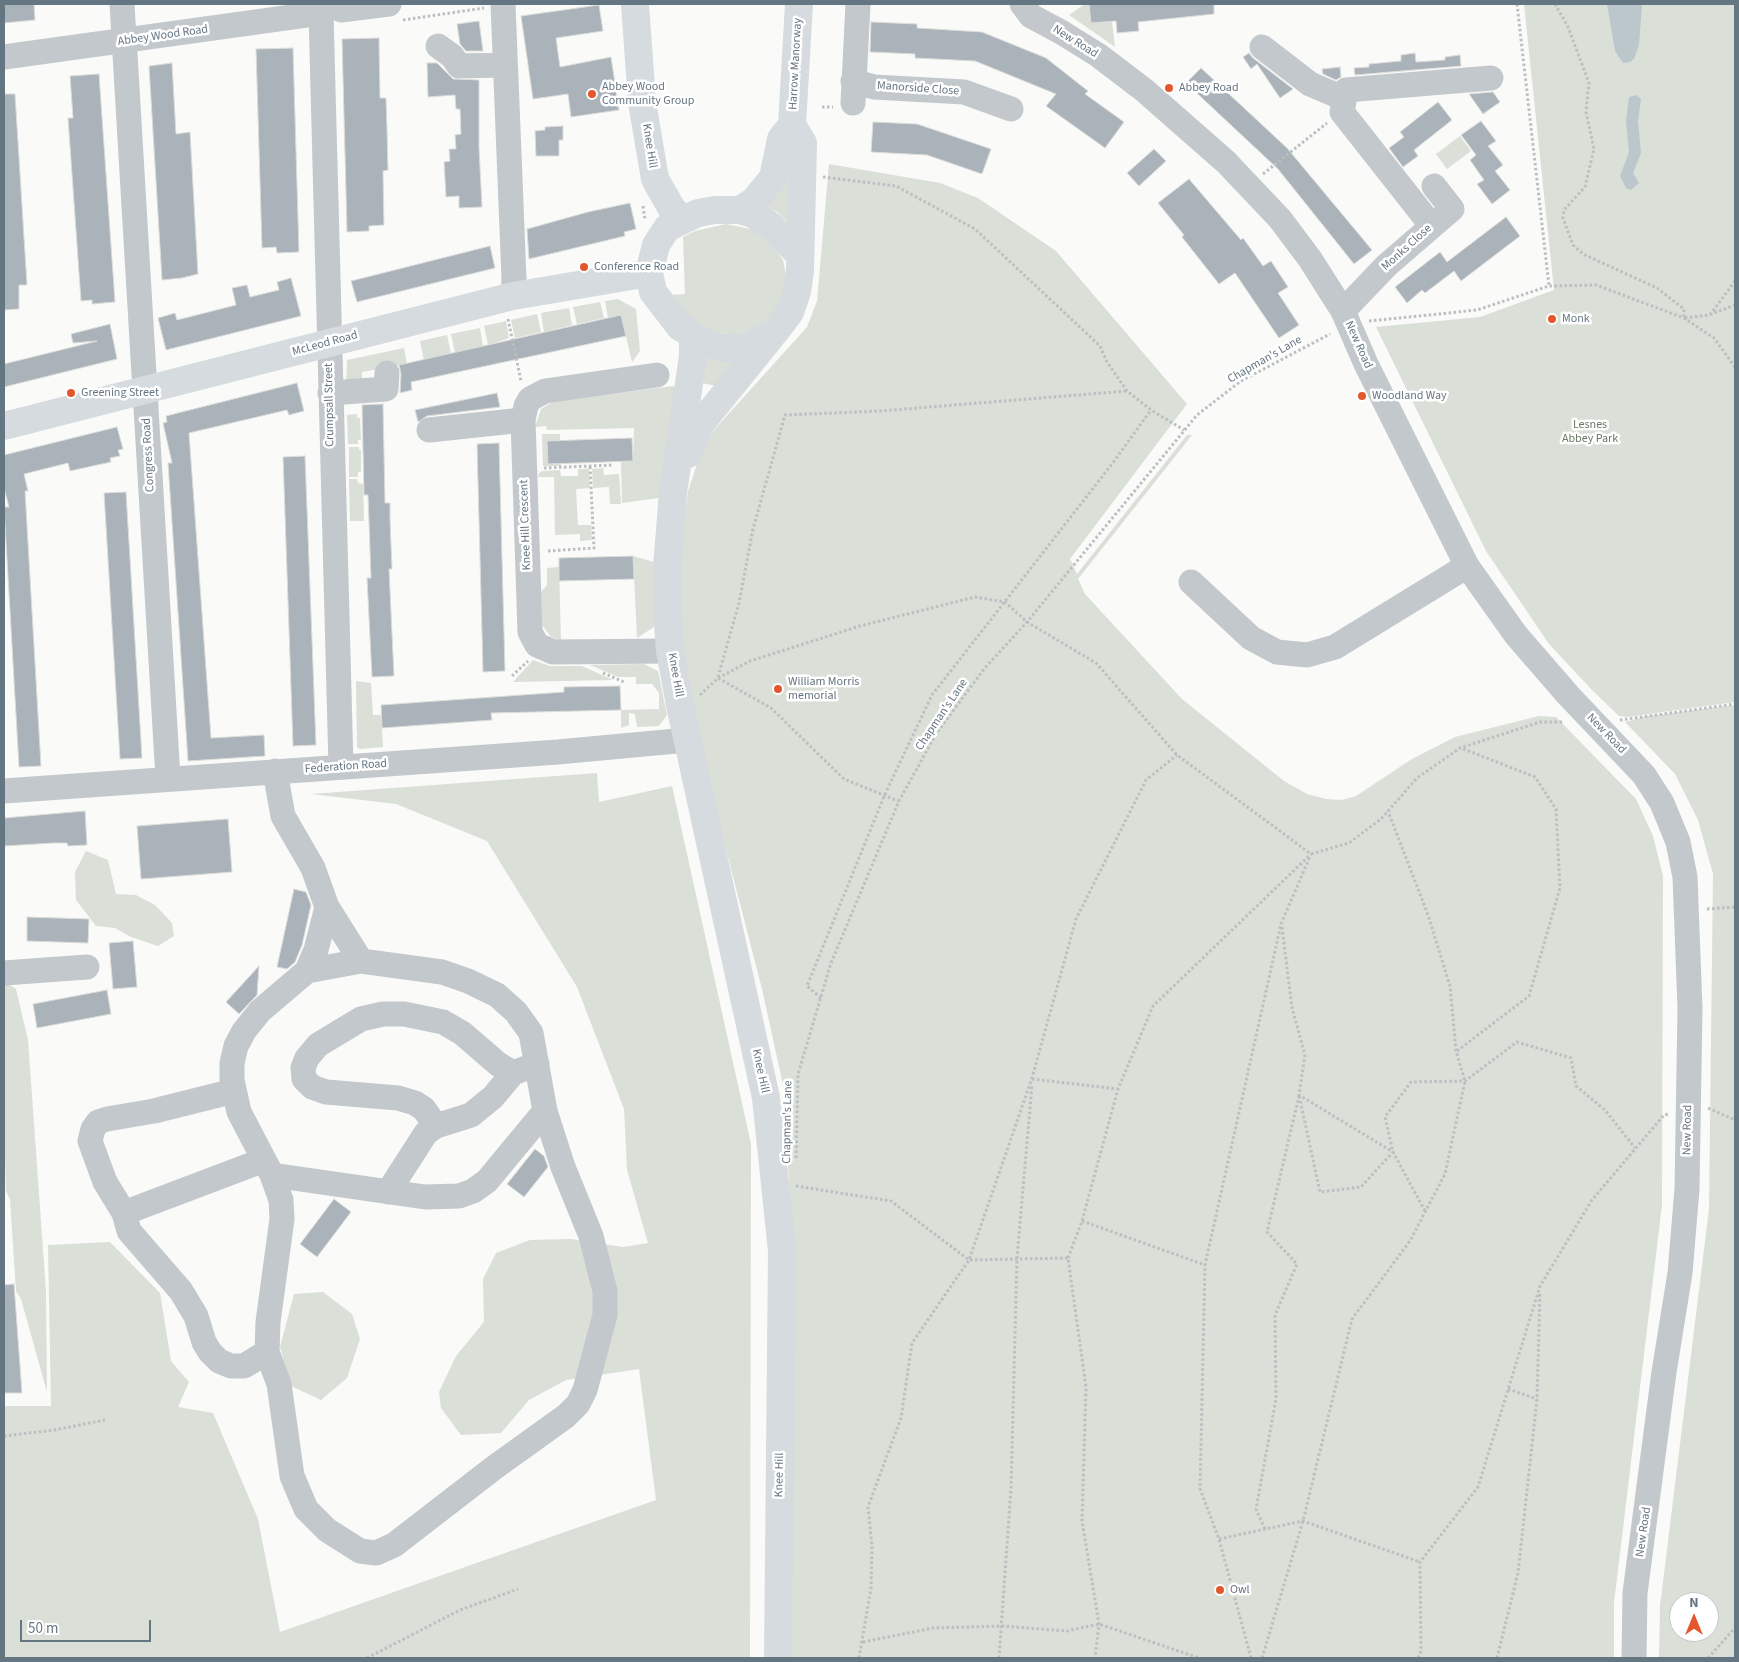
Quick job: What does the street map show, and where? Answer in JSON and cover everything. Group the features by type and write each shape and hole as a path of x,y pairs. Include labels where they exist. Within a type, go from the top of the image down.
{"main road":[{"name":"Knee Hill","path":"635,4 642,102 655,179 672,209 683,219"},
{"name":"Harrow Manorway","path":"740,210 754,201 773,178 781,139 792,125 800,4"},
{"name":"Harrow Manorway","path":"792,125 803,143 799,254"},
{"path":"649,273 656,245 667,228 698,213 740,210 771,226 799,254"},
{"name":"Knee Hill","path":"673,493 698,427 790,312 797,292 799,254"},
{"name":"Knee Hill","path":"649,273 653,292 661,304 680,327 705,342 724,348 744,347 775,332"},
{"name":"McLeod Road","path":"4,426 509,297 649,273"},
{"name":"Knee Hill","path":"693,336 693,356 673,493 667,567 670,650 687,740 766,1098 782,1251 778,1658"}],"street":[{"name":"Congress Road","path":"122,4 168,778"},
{"name":"Abbey Wood Road","path":"4,57 124,42 389,4"},
{"path":"502,4 514,279 509,297"},
{"name":"Manorside Close","path":"858,4 853,92 874,87 964,92 1011,109"},
{"name":"New Road","path":"1022,4 1031,16 1098,55 1144,90 1226,162 1285,225 1355,319 1366,364 1467,566 1516,635 1568,696 1644,774 1662,803 1678,842 1685,877 1690,1008 1687,1189 1680,1273 1664,1372 1635,1593 1634,1658"},
{"name":"Crumpsall Street","path":"331,12 329,343 341,767"},
{"path":"438,46 452,56 459,66 504,65"},
{"path":"1262,47 1310,84 1343,105 1431,225"},
{"path":"1343,105 1346,90 1491,78"},
{"name":"Monks Close","path":"1355,319 1387,265 1431,225 1452,209 1434,186"},
{"path":"330,392 386,389 387,373"},
{"path":"429,430 527,410 545,391 657,375"},
{"name":"Knee Hill Crescent","path":"527,410 524,469 530,632 537,645 553,652 670,650"},
{"path":"1191,582 1251,638 1277,652 1307,655 1335,647 1467,566"},
{"name":"Federation Road","path":"4,791 687,740"},
{"path":"275,771 283,816 313,868 327,907 361,961"},
{"path":"307,971 361,961 442,972 468,981 497,995 516,1012 531,1033 545,1111 563,1167 591,1236 604,1291 604,1315 585,1390 578,1404 566,1416 495,1466 394,1545 376,1553 360,1551 344,1543 327,1530 306,1509 297,1492 292,1476 278,1384 267,1352 268,1322 282,1219 281,1200 268,1167 239,1112 234,1091 232,1063 236,1046 244,1030 260,1011 307,971 316,950 327,907"},
{"path":"4,973 87,967"},
{"path":"436,1126 424,1109 415,1103 398,1098 326,1092 312,1087 304,1079 304,1068 307,1058 318,1045 360,1018 383,1014 404,1014 443,1022 462,1034 498,1064 513,1073"},
{"path":"388,1192 426,1133 436,1126 471,1115 493,1097 513,1073 537,1064"},
{"path":"234,1091 154,1111 98,1122 93,1129 90,1140 105,1182 124,1213 133,1237 153,1255 181,1291 196,1316 204,1342 210,1352 220,1361 231,1366 244,1366 267,1352"},
{"path":"124,1213 268,1167 388,1192 445,1197 459,1196 473,1191 487,1181 545,1111"}],"path":[{"path":"1517,4 1549,286"},
{"path":"1555,4 1568,26 1589,84 1586,112 1594,149 1585,187 1564,210 1563,218 1573,245 1583,254 1657,288 1684,309 1684,318"},
{"path":"1249,185 1312,134 1343,105"},
{"path":"819,177 896,186 975,229 1100,346 1107,362 1127,391 1151,410 1184,430"},
{"path":"643,203 645,227"},
{"path":"1710,316 1735,281"},
{"path":"1355,319 1478,310 1549,286 1596,284 1684,318 1714,338 1735,367"},
{"path":"509,297 527,410"},
{"path":"1684,318 1710,316 1735,305"},
{"name":"Chapman's Lane","path":"796,1168 798,1074 831,963 899,801 936,734 984,670 1027,622 1197,415 1241,381 1355,319"},
{"path":"718,678 739,603 753,528 786,415 890,410 1127,391"},
{"path":"821,998 807,986 885,794 932,695 1112,464 1151,410"},
{"path":"524,469 613,465"},
{"path":"527,552 594,548 590,466"},
{"path":"680,704 691,703 718,678 750,661 860,626 975,597 1005,602 1027,622 1096,663 1177,755 1311,854"},
{"path":"718,678 771,708 844,779 899,801"},
{"path":"1602,730 1622,719 1735,704"},
{"path":"1095,1658 1099,1624 1082,1521 1086,1387 1068,1258 1082,1221 1118,1089 1153,1006 1311,854 1349,843 1388,811 1417,778 1460,748 1540,722 1562,723"},
{"path":"1456,1051 1528,996 1560,888 1556,809 1534,778 1460,748"},
{"path":"859,1658 871,1588 872,1547 868,1507 901,1418 912,1343 969,1260 1032,1078 1076,919 1146,780 1177,755"},
{"path":"1262,1658 1303,1521 1352,1320 1410,1241 1445,1174 1465,1081 1456,1051 1450,986 1428,915 1388,811"},
{"path":"1251,1658 1219,1539 1200,1489 1205,1266 1281,924 1311,854"},
{"path":"1687,910 1735,907"},
{"path":"1265,1529 1256,1510 1276,1399 1275,1315 1297,1264 1267,1232 1299,1095 1305,1055 1292,1008 1281,924"},
{"path":"1425,1212 1394,1152 1384,1117 1411,1082 1465,1081 1517,1042 1571,1058 1576,1086 1605,1110 1636,1148"},
{"path":"1032,1078 1118,1089"},
{"path":"999,1658 1011,1488 1017,1258 1032,1078"},
{"path":"1299,1095 1394,1152"},
{"path":"1299,1095 1320,1192 1360,1187 1394,1152"},
{"path":"1705,1109 1710,1108 1735,1120"},
{"path":"1418,1658 1421,1651 1420,1562 1478,1487 1540,1286 1592,1200 1664,1115 1673,1113"},
{"name":"Chapman's Lane","path":"796,1177 796,1196"},
{"path":"796,1186 891,1201 969,1260 1068,1258"},
{"path":"1082,1221 1205,1266"},
{"path":"1496,1658 1518,1573 1537,1399 1540,1286"},
{"path":"1508,1389 1537,1399"},
{"path":"4,1436 54,1430 105,1420"},
{"path":"1219,1539 1303,1521 1420,1562"},
{"path":"367,1658 460,1610 518,1588"},
{"path":"863,1642 933,1628 1001,1626 1067,1631 1099,1624 1200,1658"},
{"path":"1708,1658 1735,1628"}],"green space":[{"path":"1085,4 1089,4 1091,23 1112,21 1115,47 1069,15"},
{"name":"Lesnes Abbey Park","path":"1524,4 1735,4 1735,702 1627,717 1619,716 1592,690 1549,644 1486,551 1376,327 1480,317 1554,290"},
{"path":"1460,136 1471,151 1447,169 1436,154"},
{"path":"829,164 940,183 978,198 1056,251 1187,404 1070,559 1077,574 1187,435 1192,435 1078,579 1085,594 1182,699 1284,781 1307,794 1326,799 1342,800 1356,796 1412,759 1455,737 1539,716 1556,717 1636,799 1653,836 1663,876 1662,1205 1614,1603 1614,1658 791,1658 792,1239 784,1089 762,989 707,776 683,653 678,568 688,491 705,440 807,327 817,301"},
{"path":"785,166 791,166 789,223 777,212 765,206"},
{"path":"726,224 755,230 771,242 783,260 787,280 775,315 754,329 734,335 711,331 691,319 680,309 670,295 685,294 683,237 695,231"},
{"path":"618,299 636,309 640,351 632,362 621,315 608,318 605,301"},
{"path":"600,302 604,318 577,324 573,307"},
{"path":"569,308 572,325 544,332 541,313"},
{"path":"537,314 541,332 515,338 511,320"},
{"path":"506,321 509,338 488,345 484,326"},
{"path":"480,328 483,346 455,353 451,334"},
{"path":"447,335 451,354 424,360 420,341"},
{"path":"404,348 407,364 362,372 362,386 346,386 347,360"},
{"path":"703,354 742,360 721,387 697,382"},
{"path":"673,386 677,390 659,498 622,503 621,462 633,461 634,428 547,430 546,426 535,427 541,409 554,401"},
{"path":"357,414 357,418 360,418 361,440 358,440 358,444 348,444 347,415"},
{"path":"542,434 560,434 560,440 548,441 548,464 561,464 561,466 543,466"},
{"path":"349,447 359,447 359,450 361,450 361,472 358,472 358,477 349,477"},
{"path":"603,468 604,475 619,474 621,504 610,504 609,487 593,488 592,469"},
{"path":"578,469 589,469 590,488 576,489 578,525 591,525 592,540 580,541 580,534 555,535 554,477 538,477 539,473 543,471 560,470 561,476 578,476"},
{"path":"349,479 357,479 358,483 363,484 364,521 350,521"},
{"path":"633,556 654,562 654,627 637,638"},
{"path":"559,567 561,641 551,637 542,625 541,592 547,585 547,568"},
{"path":"533,660 550,666 582,666 613,680 513,682"},
{"path":"644,664 658,671 667,715 659,726 637,727 635,714 629,713 629,725 621,728 621,710 659,709 659,693 652,684 636,684 636,677 618,677 590,665"},
{"path":"356,681 371,683 373,715 381,715 383,747 360,749 357,747"},
{"path":"1735,705 1735,1658 1659,1658 1660,1606 1709,1209 1713,874 1698,820 1675,774 1625,722 1648,716"},
{"path":"597,773 599,802 672,786 751,1144 750,1658 4,1658 4,1406 51,1406 48,1245 110,1242 160,1293 171,1361 189,1382 178,1407 213,1413 258,1519 280,1632 656,1500 639,1369 566,1380 529,1400 501,1433 461,1435 441,1408 439,1392 456,1356 484,1322 483,1279 496,1253 530,1240 571,1239 623,1247 648,1243 627,1170 624,1109 577,987 487,841 396,804 311,794"},
{"path":"86,851 108,860 116,894 136,895 155,905 172,923 174,936 158,946 131,937 115,928 96,926 76,900 75,872"},
{"path":"4,981 16,989 28,1040 46,1292 47,1392 21,1299 16,1291 10,1200 6,1191"},
{"path":"323,1292 352,1314 360,1339 347,1378 321,1400 291,1386 280,1347 294,1294"}],"shaded area":[{"path":"1607,4 1642,4 1639,45 1634,59 1630,62 1623,63 1615,51"},
{"path":"1636,95 1641,99 1638,121 1641,153 1633,173 1639,183 1631,190 1626,188 1620,176 1629,152 1626,121 1629,97"}],"building":[{"path":"4,4 34,4 35,20 4,23"},
{"path":"1089,4 1214,4 1214,14 1138,22 1139,31 1117,33 1116,21 1091,23"},
{"path":"599,5 603,31 556,38 560,67 611,57 619,110 571,117 568,94 533,99 521,16"},
{"path":"479,21 483,51 466,51 460,44 457,24"},
{"path":"871,22 917,24 917,28 982,32 1046,58 1088,91 1085,94 1124,122 1105,148 1046,106 1056,94 975,61 915,58 915,54 870,52"},
{"path":"379,38 380,98 386,98 387,129 388,170 383,171 384,225 369,226 369,231 347,232 342,39"},
{"path":"293,48 299,252 277,253 276,247 262,248 256,49"},
{"path":"1249,53 1293,89 1280,98 1257,64 1251,69 1243,57"},
{"path":"1415,53 1416,62 1445,60 1445,57 1460,55 1461,66 1355,75 1354,68 1369,67 1369,64 1401,61 1401,55"},
{"path":"172,63 176,134 190,132 198,274 162,280 149,66"},
{"path":"427,63 437,63 453,79 479,80 479,148 482,207 459,208 459,196 446,197 444,162 450,161 449,149 456,149 455,135 461,134 460,109 456,109 455,95 428,97"},
{"path":"1340,67 1341,77 1336,80 1323,74 1322,69"},
{"path":"1201,68 1287,148 1372,250 1354,264 1278,169 1186,83"},
{"path":"99,74 115,302 92,304 92,300 81,301 68,118 73,118 70,76"},
{"path":"1493,92 1500,102 1483,114 1469,94"},
{"path":"4,94 15,94 27,285 19,285 19,309 4,310"},
{"path":"1438,102 1452,120 1414,150 1418,156 1403,167 1389,148 1404,137 1400,132"},
{"path":"1481,121 1496,141 1488,146 1503,165 1495,171 1510,190 1492,204 1477,184 1484,180 1470,160 1476,155 1461,135"},
{"path":"873,122 917,124 991,149 982,174 927,155 871,152"},
{"path":"563,126 563,140 559,140 559,156 536,156 535,131 545,130 545,127"},
{"path":"1154,149 1166,161 1139,186 1127,173"},
{"path":"1189,179 1241,240 1243,238 1263,266 1271,261 1288,287 1278,293 1299,325 1279,338 1235,273 1219,284 1182,237 1184,235 1158,203"},
{"path":"630,203 636,229 624,232 625,236 529,259 527,229 588,212"},
{"path":"1506,217 1520,236 1461,281 1454,271 1425,293 1422,290 1407,303 1395,287 1440,252 1447,262"},
{"path":"490,246 495,268 357,302 351,281"},
{"path":"291,278 301,316 166,350 158,318 175,313 177,320 236,305 232,288 247,285 250,297 279,290 277,282"},
{"path":"621,315 626,336 411,382 412,390 400,393 401,374 399,365"},
{"path":"110,324 117,359 4,387 4,364 97,341 73,343 71,334"},
{"path":"297,383 304,411 289,415 287,410 189,433 211,738 264,735 265,756 188,761 168,463 172,463 163,423 167,422 166,416"},
{"path":"497,393 500,407 427,416 418,422 415,410"},
{"path":"383,404 385,503 390,503 392,569 389,569 394,676 372,677 367,578 371,578 368,495 364,495 362,405"},
{"path":"117,427 123,449 118,450 120,456 110,458 111,462 70,471 68,463 24,474 28,491 25,491 41,766 19,767 4,507 9,507 4,488 4,455"},
{"path":"632,438 633,461 548,464 547,441"},
{"path":"499,443 505,671 483,672 477,444"},
{"path":"305,456 316,745 293,746 283,457"},
{"path":"126,492 142,758 120,759 104,493"},
{"path":"633,556 634,579 559,581 559,558"},
{"path":"620,686 621,710 491,713 492,720 382,728 381,705 564,692 564,687"},
{"path":"85,811 87,845 68,846 67,843 53,843 4,846 4,818"},
{"path":"228,819 232,872 141,879 137,826"},
{"path":"294,889 306,892 311,905 302,945 295,962 287,969 277,967"},
{"path":"27,917 89,919 88,943 27,941"},
{"path":"133,941 137,987 113,989 109,943"},
{"path":"259,966 257,995 239,1014 226,1002"},
{"path":"107,990 111,1014 37,1028 33,1004"},
{"path":"535,1149 544,1156 548,1167 524,1197 507,1184"},
{"path":"334,1199 351,1212 317,1257 300,1244"},
{"path":"14,1284 22,1393 4,1393 4,1285"}],"place":[{"name":"Abbey Road","path":"1169,88"},
{"name":"Abbey Wood Community Group","path":"592,94"},
{"name":"Conference Road","path":"584,267"},
{"name":"Monk","path":"1552,319"},
{"name":"Greening Street","path":"71,393"},
{"name":"Woodland Way","path":"1362,396"},
{"name":"William Morris memorial","path":"778,689"},
{"name":"Owl","path":"1220,1590"}]}
